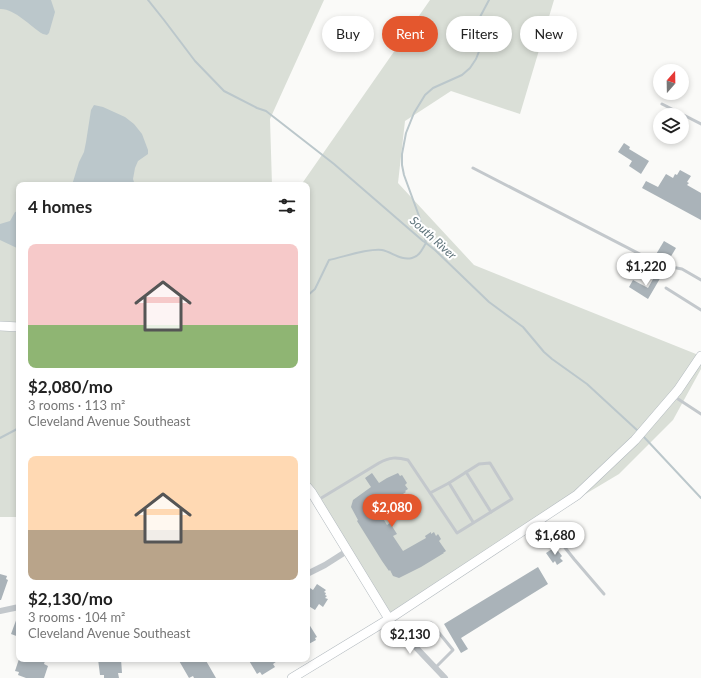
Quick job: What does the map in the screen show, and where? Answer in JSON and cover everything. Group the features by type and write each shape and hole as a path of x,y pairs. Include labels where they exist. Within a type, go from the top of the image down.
{"main road":[{"path":"0,326 16,327"},
{"path":"292,678 389,619 577,495 635,440 678,390 701,356"},
{"path":"310,492 389,619"}],"street":[{"path":"310,572 347,551"},
{"path":"0,611 16,607"},
{"path":"389,619 445,678"}],"lane":[{"path":"662,104 701,124"},
{"path":"473,168 661,265 682,269 701,280"},
{"path":"666,288 701,310"},
{"path":"673,396 701,414"},
{"path":"316,501 384,460 397,457 408,460 456,533 512,499 490,463 479,464 430,493"},
{"path":"466,472 491,512"},
{"path":"449,483 473,522"},
{"path":"542,518 574,560 604,594"},
{"path":"430,623 453,650 435,668"}],"shaded area":[{"path":"0,0 324,0 270,119 272,182 16,182 16,517 0,517"},
{"path":"0,0 51,0 55,12 49,33 47,35 43,34 17,15 0,9"},
{"path":"430,0 554,0 549,16 520,16 520,52 538,52 520,114 451,91 405,121 398,183 474,265 701,356 701,369 673,420 619,474 500,545 393,618 310,494 310,182 303,182 394,52 438,52 438,16 419,16"},
{"path":"94,105 103,107 125,117 134,124 142,134 148,154 138,161 135,168 133,179 134,182 73,182 79,162 84,152 91,110"},
{"path":"15,212 16,248 0,240 0,224 10,221"}],"building":[{"path":"624,143 630,147 629,149 649,161 641,174 629,166 632,161 618,152"},
{"path":"680,170 691,176 687,182 689,183 687,185 701,193 701,220 642,188 646,181 658,187 666,174 673,178"},
{"path":"664,241 676,248 667,263 655,256"},
{"path":"657,272 662,275 648,299 629,287 633,280 648,288"},
{"path":"372,473 379,483 398,473 400,476 402,475 407,483 405,485 408,489 405,491 406,492 378,510 387,525 390,523 397,534 393,536 403,551 426,538 425,536 431,532 431,534 434,532 436,536 438,534 441,539 439,541 446,551 421,567 399,578 393,576 382,561 357,521 358,520 351,507 353,500 371,487 365,478"},
{"path":"555,547 562,556 560,558 563,561 557,565 555,561 553,563 546,553"},
{"path":"538,567 548,584 461,638 468,649 461,653 444,624"},
{"path":"0,574 7,576 6,579 8,580 1,600 0,600"},
{"path":"317,584 326,590 324,592 327,596 325,598 328,599 323,607 319,604 315,610 310,607 310,588 313,590"},
{"path":"16,620 16,636 11,634"},
{"path":"310,626 317,637 315,638 316,640 310,643"},
{"path":"18,662 45,662 44,664 48,666 44,678 26,678 18,675 19,672 15,671"},
{"path":"98,662 121,662 122,673 118,673 119,678 104,678 104,675 100,675"},
{"path":"180,662 207,662 216,678 194,678 193,676 189,678"},
{"path":"250,662 276,662 273,664 275,667 262,675 260,672 257,674"}],"waterway":[{"name":"South River","path":"148,0 195,61 224,91 266,111 334,164 435,250 489,302 523,327 544,352 587,384 638,431"},
{"path":"310,293 315,289 329,260 363,251 376,250 386,251 408,259 417,256 422,250 426,243 419,216 404,175 402,165 402,154 406,133 414,113 425,95 433,88 462,75 470,68 476,59 480,49 481,39 479,28 480,17 489,0"},
{"path":"0,438 16,430"},
{"name":"South River","path":"643,436 701,498"}]}
